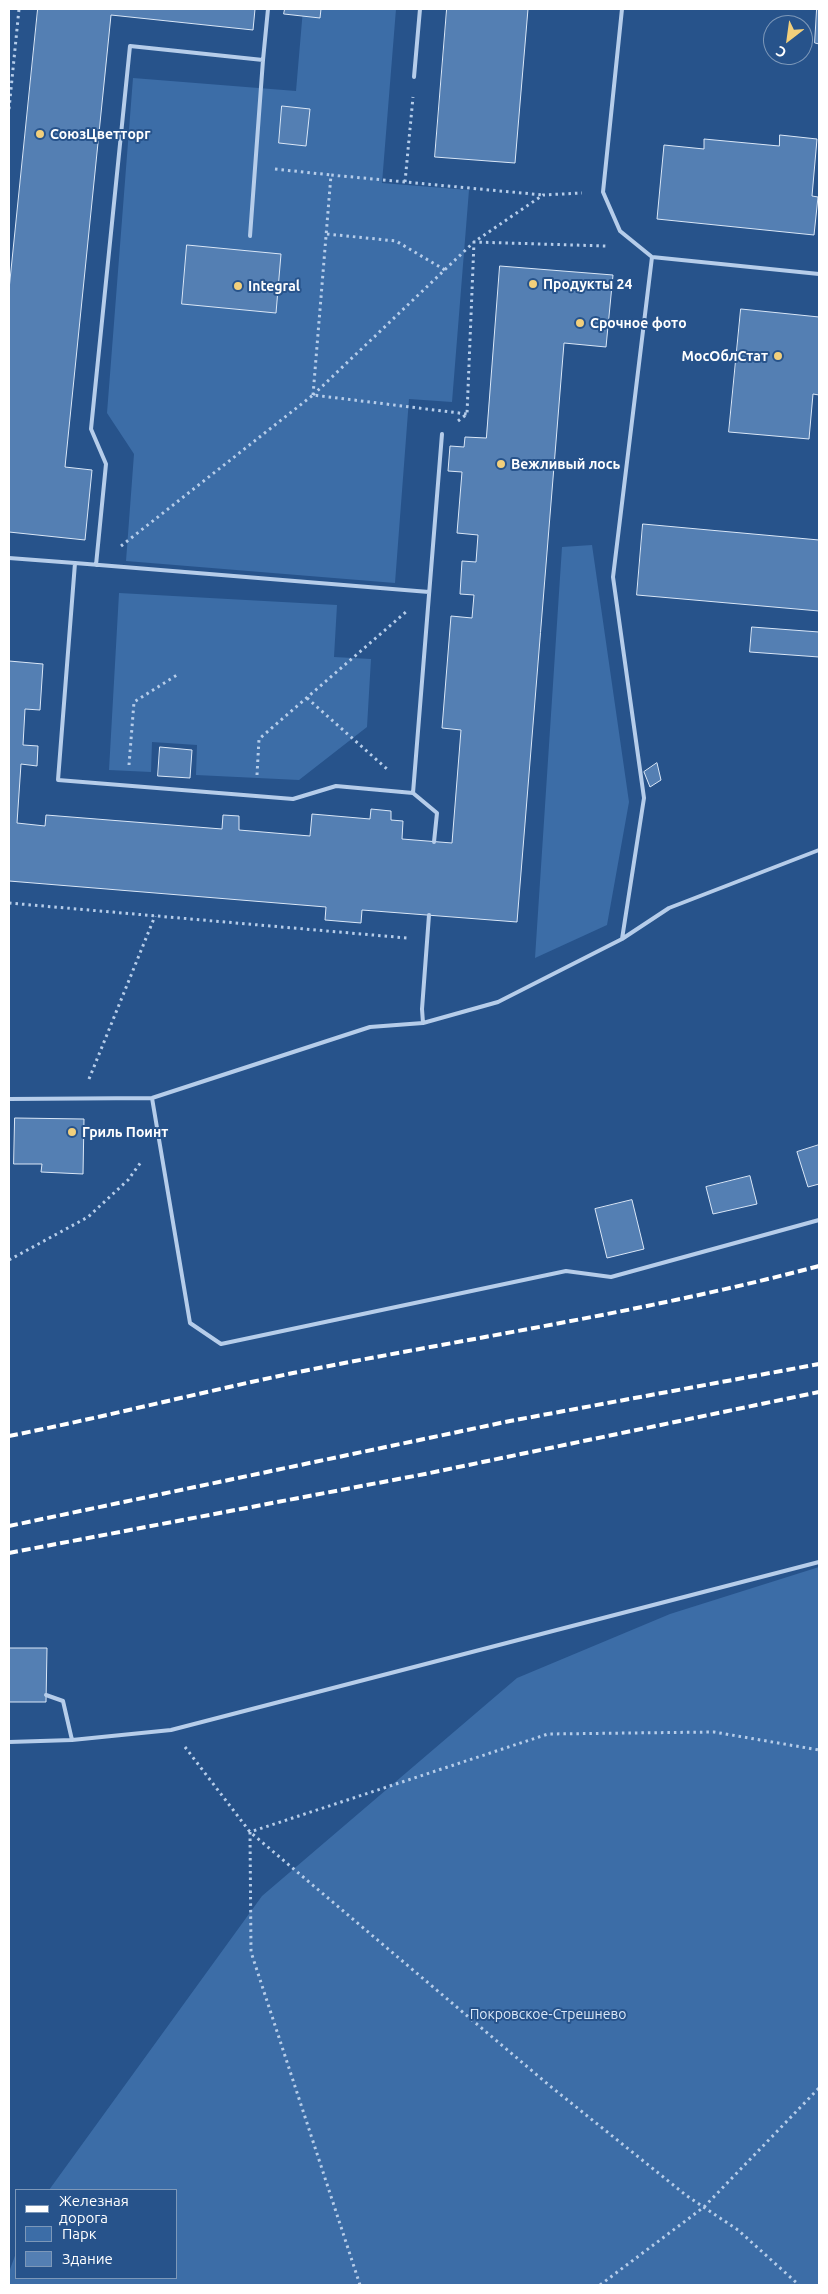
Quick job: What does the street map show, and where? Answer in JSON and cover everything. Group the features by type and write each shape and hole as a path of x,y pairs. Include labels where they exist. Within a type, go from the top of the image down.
{"lane":[{"path":"250,236 268,9"},
{"path":"414,76 420,9"},
{"path":"622,9 603,192 620,231 652,258 819,274"},
{"path":"96,565 106,464 91,429 130,46 263,60"},
{"path":"622,939 644,798 612,577 652,258"},
{"path":"414,793 442,434"},
{"path":"9,558 430,592"},
{"path":"75,563 58,780 294,799 336,786 414,793 437,813 434,842"},
{"path":"9,1098 152,1098 370,1026 423,1023 498,1002 622,939 669,908 819,850"},
{"path":"423,1023 429,915"},
{"path":"152,1098 190,1323 221,1344 566,1271 611,1277 819,1220"},
{"path":"9,1742 72,1740 171,1730 819,1562"},
{"path":"46,1695 63,1701 72,1740"}],"path":[{"path":"9,109 19,9"},
{"path":"405,182 414,76"},
{"path":"255,166 543,195 603,192"},
{"path":"314,395 331,175"},
{"path":"96,565 314,395 474,242 543,195"},
{"path":"474,242 611,246 620,231"},
{"path":"327,234 396,241 445,270"},
{"path":"442,434 467,414 474,242"},
{"path":"314,395 467,414"},
{"path":"255,796 259,739 430,592"},
{"path":"127,785 134,702 177,675"},
{"path":"307,698 414,793"},
{"path":"9,903 427,939"},
{"path":"88,1082 155,916"},
{"path":"9,1260 88,1217 128,1180 159,1138"},
{"path":"171,1730 250,1832 550,2086 704,2207 738,2230 799,2285"},
{"path":"250,1832 548,1734 714,1732 819,1750"},
{"path":"250,1832 251,1952 360,2285"},
{"path":"600,2285 704,2207 819,2088"}],"green space":[{"path":"303,9 396,9 382,183 469,190 452,402 409,399 395,583 126,561 134,454 107,413 133,78 296,91"},
{"path":"592,545 629,802 607,925 535,958 562,547"},
{"path":"119,593 337,605 334,657 371,659 367,727 299,780 196,775 197,745 152,742 151,772 109,770"},
{"name":"Покровское-Стрешнево","path":"819,1567 819,2285 9,2285 9,2272 15,2256 15,2279 178,2279 178,2189 50,2189 262,1896 517,1678 670,1614"}],"building":[{"path":"38,9 255,9 253,30 111,15 65,467 92,470 85,540 9,532 9,290"},
{"path":"285,9 321,9 320,18 284,14"},
{"path":"447,9 528,9 515,163 435,157"},
{"path":"817,9 819,9 819,44 815,43"},
{"path":"282,106 310,109 306,146 279,143"},
{"path":"780,135 817,139 812,196 818,197 814,235 657,219 664,145 704,149 704,139 779,146"},
{"path":"187,245 281,254 276,313 182,304"},
{"path":"500,266 613,275 606,347 564,343 517,922 362,910 361,923 325,920 326,907 9,881 9,661 43,664 40,710 25,709 23,745 38,746 37,766 21,764 17,823 45,826 46,815 222,829 223,815 239,816 239,830 310,836 312,814 370,819 371,809 391,811 391,820 403,821 402,839 452,843 461,730 442,728 451,616 472,618 474,595 460,594 462,561 476,562 478,535 457,533 462,472 448,471 450,446 464,447 465,437 486,438"},
{"name":"МосОблСтат","path":"741,309 819,317 819,395 813,394 809,439 729,432"},
{"path":"643,524 819,540 819,611 637,595"},
{"path":"752,627 819,632 819,657 750,652"},
{"path":"160,747 192,750 190,778 158,776"},
{"path":"657,763 661,780 650,787 644,772"},
{"path":"15,1118 84,1119 83,1174 41,1172 42,1164 14,1164"},
{"path":"819,1145 819,1184 808,1187 797,1152"},
{"path":"750,1176 757,1204 713,1214 706,1187"},
{"path":"632,1200 644,1249 607,1258 595,1209"},
{"path":"9,1648 47,1648 46,1702 9,1702"}],"railway":[{"path":"9,1436 293,1373 623,1311 819,1266"},
{"path":"9,1526 510,1421 819,1364"},
{"path":"9,1553 425,1474 819,1392"}],"place":[{"name":"СоюзЦветторг","path":"40,134"},
{"name":"Продукты 24","path":"533,284"},
{"name":"Integral","path":"238,286"},
{"name":"Срочное фото","path":"580,323"},
{"name":"МосОблСтат","path":"778,356"},
{"name":"Вежливый лось","path":"501,464"},
{"name":"Гриль Поинт","path":"72,1132"}]}
